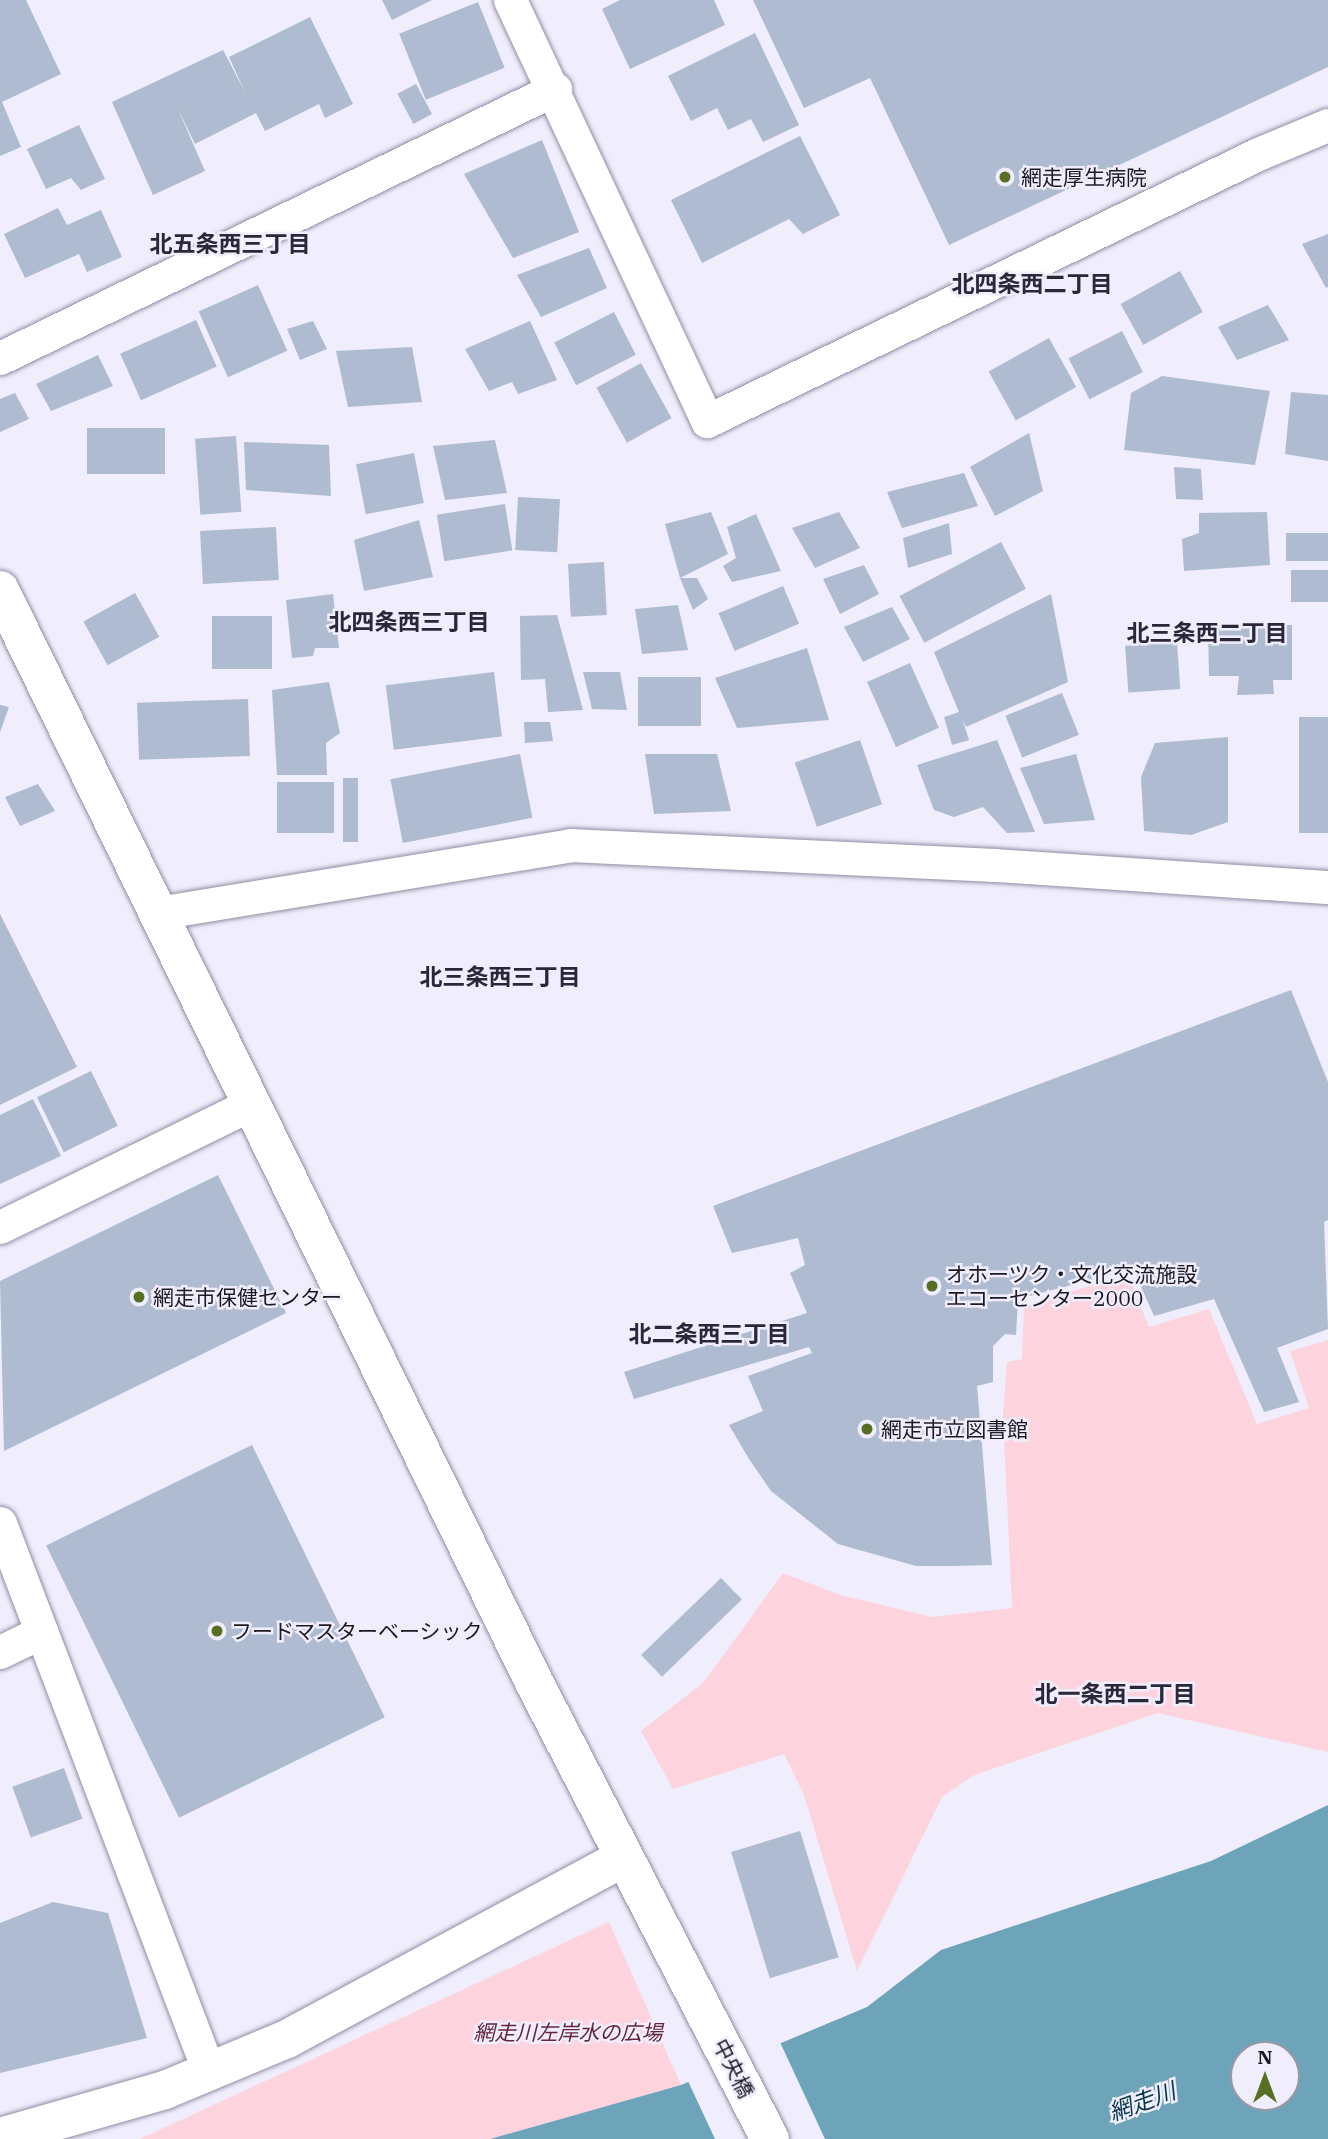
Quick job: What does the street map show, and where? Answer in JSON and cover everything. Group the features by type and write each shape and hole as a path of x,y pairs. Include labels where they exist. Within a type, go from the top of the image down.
{"street":[{"path":"510,0 555,89 707,421 1258,154 1328,125"},
{"path":"0,358 555,89"},
{"name":"中央橋","path":"0,590 623,1858 770,2139"},
{"path":"157,914 570,845 995,864 1328,887"},
{"path":"0,1227 251,1104"},
{"path":"0,1523 209,2072"},
{"path":"0,1652 41,1632"},
{"path":"0,2137 165,2090 287,2039 623,1858"}],"green space":[{"path":"1128,1275 1149,1327 1209,1309 1257,1424 1309,1408 1290,1351 1328,1340 1328,1752 1158,1713 974,1775 942,1797 857,1971 804,1795 784,1754 673,1789 641,1731 704,1682 783,1573 840,1595 932,1617 1012,1608 1003,1415 1007,1362 1022,1359 1024,1305"},
{"name":"網走川左岸水の広場","path":"609,1922 681,2085 490,2139 140,2139"}],"water":[{"name":"網走川","path":"1328,1805 1328,2139 490,2139 681,2085 867,2007 941,1950 1211,1861"}],"pier":[{"path":"779,2040 825,2139 715,2139 687,2079"}],"building":[{"path":"0,0 26,0 61,74 2,102 21,147 0,156"},
{"path":"382,0 432,0 392,20"},
{"path":"620,0 714,0 725,25 630,69 602,9"},
{"name":"網走厚生病院","path":"753,0 1328,0 1328,67 949,245 870,78 804,108"},
{"path":"478,2 505,68 426,100 399,34"},
{"path":"310,17 353,104 325,118 319,104 265,131 256,113 195,144 177,107 205,171 153,195 112,102 223,50 245,92 229,57"},
{"path":"755,33 799,125 763,142 751,119 728,130 717,108 691,121 668,76"},
{"path":"416,84 432,114 413,124 397,94"},
{"path":"79,125 105,179 81,190 71,178 46,189 27,149"},
{"path":"800,136 840,215 803,234 789,219 702,263 671,200"},
{"path":"542,140 579,232 513,258 464,174"},
{"path":"58,208 67,225 101,210 122,257 87,272 79,254 25,278 4,234"},
{"path":"1328,234 1328,287 1326,288 1302,244"},
{"path":"589,248 607,288 541,317 517,275"},
{"path":"1180,271 1203,312 1143,345 1121,304"},
{"path":"258,285 287,351 228,377 199,311"},
{"path":"1268,305 1289,340 1237,360 1218,327"},
{"path":"614,312 636,355 576,385 554,342"},
{"path":"196,320 217,367 141,400 120,354"},
{"path":"313,321 327,349 300,360 287,329"},
{"path":"530,321 557,380 518,394 512,382 489,391 465,349"},
{"path":"1122,331 1143,372 1089,399 1069,358"},
{"path":"1049,338 1076,387 1016,420 989,371"},
{"path":"412,347 422,402 348,407 336,351"},
{"path":"98,355 113,386 51,411 36,384"},
{"path":"641,363 672,418 627,443 596,388"},
{"path":"1162,376 1270,391 1255,465 1124,450 1131,393"},
{"path":"1291,392 1328,395 1328,461 1285,454"},
{"path":"15,393 29,419 0,432 0,399"},
{"path":"87,428 165,428 165,474 87,474"},
{"path":"1029,433 1043,491 995,516 970,467"},
{"path":"236,436 241,512 200,515 195,439"},
{"path":"495,440 507,493 445,500 433,446"},
{"path":"244,442 329,445 331,496 246,490"},
{"path":"414,453 424,503 366,514 356,464"},
{"path":"1174,467 1201,469 1203,500 1176,499"},
{"path":"964,473 978,506 902,528 887,492"},
{"path":"518,497 560,499 557,552 515,550"},
{"path":"505,504 512,550 444,561 437,515"},
{"path":"711,512 728,554 680,578 665,524"},
{"path":"839,512 860,548 815,568 792,528"},
{"path":"1267,512 1270,565 1184,571 1182,539 1199,533 1199,513"},
{"path":"756,514 781,571 732,582 723,566 736,558 727,527"},
{"path":"419,520 433,577 364,591 354,540"},
{"path":"949,523 952,554 908,568 903,538"},
{"path":"276,527 279,580 203,584 200,531"},
{"path":"1286,533 1328,533 1328,561 1286,561"},
{"path":"1001,542 1026,589 924,643 899,596"},
{"path":"604,562 607,615 571,617 568,564"},
{"path":"864,565 879,594 840,614 823,579"},
{"path":"1291,570 1328,570 1328,602 1291,602"},
{"path":"680,578 697,578 708,599 693,610"},
{"path":"783,586 799,624 735,651 719,613"},
{"path":"135,593 159,637 108,665 83,622"},
{"path":"333,594 339,648 315,648 313,656 292,658 286,600"},
{"path":"1051,594 1068,682 966,727 962,718 969,740 952,745 944,717 959,712 934,652"},
{"path":"678,605 688,650 642,654 635,609"},
{"path":"892,607 910,639 863,662 844,627"},
{"path":"557,615 583,710 548,712 545,679 521,680 520,616"},
{"path":"212,616 272,616 272,669 212,669"},
{"path":"1292,625 1292,680 1273,680 1274,694 1237,695 1239,676 1209,676 1208,626"},
{"path":"1177,642 1180,689 1128,693 1125,646"},
{"path":"807,648 829,720 737,728 715,678"},
{"path":"910,663 939,728 896,747 867,682"},
{"path":"494,672 502,737 394,750 386,685"},
{"path":"583,672 620,672 627,710 592,709"},
{"path":"638,677 701,677 701,726 638,726"},
{"path":"329,682 340,733 326,743 327,775 277,775 272,690"},
{"path":"1062,693 1079,735 1022,758 1005,716"},
{"path":"248,699 250,756 139,760 137,703"},
{"path":"0,705 9,707 0,732"},
{"path":"1299,717 1328,717 1328,833 1299,833"},
{"path":"524,722 550,722 553,741 525,743"},
{"path":"1228,737 1228,822 1191,835 1144,831 1141,777 1155,743"},
{"path":"860,740 882,804 817,827 795,762"},
{"path":"997,740 1035,832 1007,833 983,807 954,817 934,810 917,765"},
{"path":"520,754 532,818 403,843 390,779"},
{"path":"645,754 717,754 731,811 654,814"},
{"path":"1076,754 1095,820 1044,824 1020,768"},
{"path":"343,778 358,778 358,842 343,842"},
{"path":"277,782 334,782 334,833 277,833"},
{"path":"38,784 55,811 20,826 5,797"},
{"path":"0,914 77,1067 0,1105"},
{"name":"オホーツク・文化交流施設 エコーセンター2000","path":"1291,990 1328,1082 1328,1220 1324,1222 1328,1329 1277,1348 1299,1402 1264,1412 1214,1299 1154,1316 1133,1269 1018,1299 1016,1335 1005,1334 993,1346 993,1382 977,1386 992,1565 916,1566 838,1544 771,1491 729,1425 763,1411 748,1376 812,1353 809,1347 634,1399 624,1372 807,1313 790,1273 805,1265 798,1238 732,1253 713,1206"},
{"path":"91,1071 118,1126 64,1152 37,1097"},
{"path":"33,1099 61,1156 0,1184 0,1115"},
{"name":"網走市保健センター","path":"218,1175 286,1313 4,1451 0,1281"},
{"path":"252,1445 385,1717 179,1818 46,1545"},
{"path":"721,1578 742,1600 662,1677 641,1655"},
{"path":"64,1768 82,1819 31,1838 12,1787"},
{"path":"800,1831 839,1957 770,1978 731,1852"},
{"path":"53,1902 108,1913 147,2038 0,2073 0,1923"}],"place":[{"name":"網走厚生病院","path":"1005,177"},
{"name":"オホーツク・文化交流施設 エコーセンター2000","path":"932,1286"},
{"name":"網走市保健センター","path":"139,1297"},
{"name":"網走市立図書館","path":"867,1429"},
{"name":"フードマスターベーシック","path":"217,1631"}],"district":[{"name":"北五条西三丁目","path":"230,243"},
{"name":"北四条西二丁目","path":"1032,283"},
{"name":"北四条西三丁目","path":"409,621"},
{"name":"北三条西二丁目","path":"1207,632"},
{"name":"北三条西三丁目","path":"500,976"},
{"name":"北二条西三丁目","path":"709,1333"},
{"name":"北一条西二丁目","path":"1115,1693"}]}
